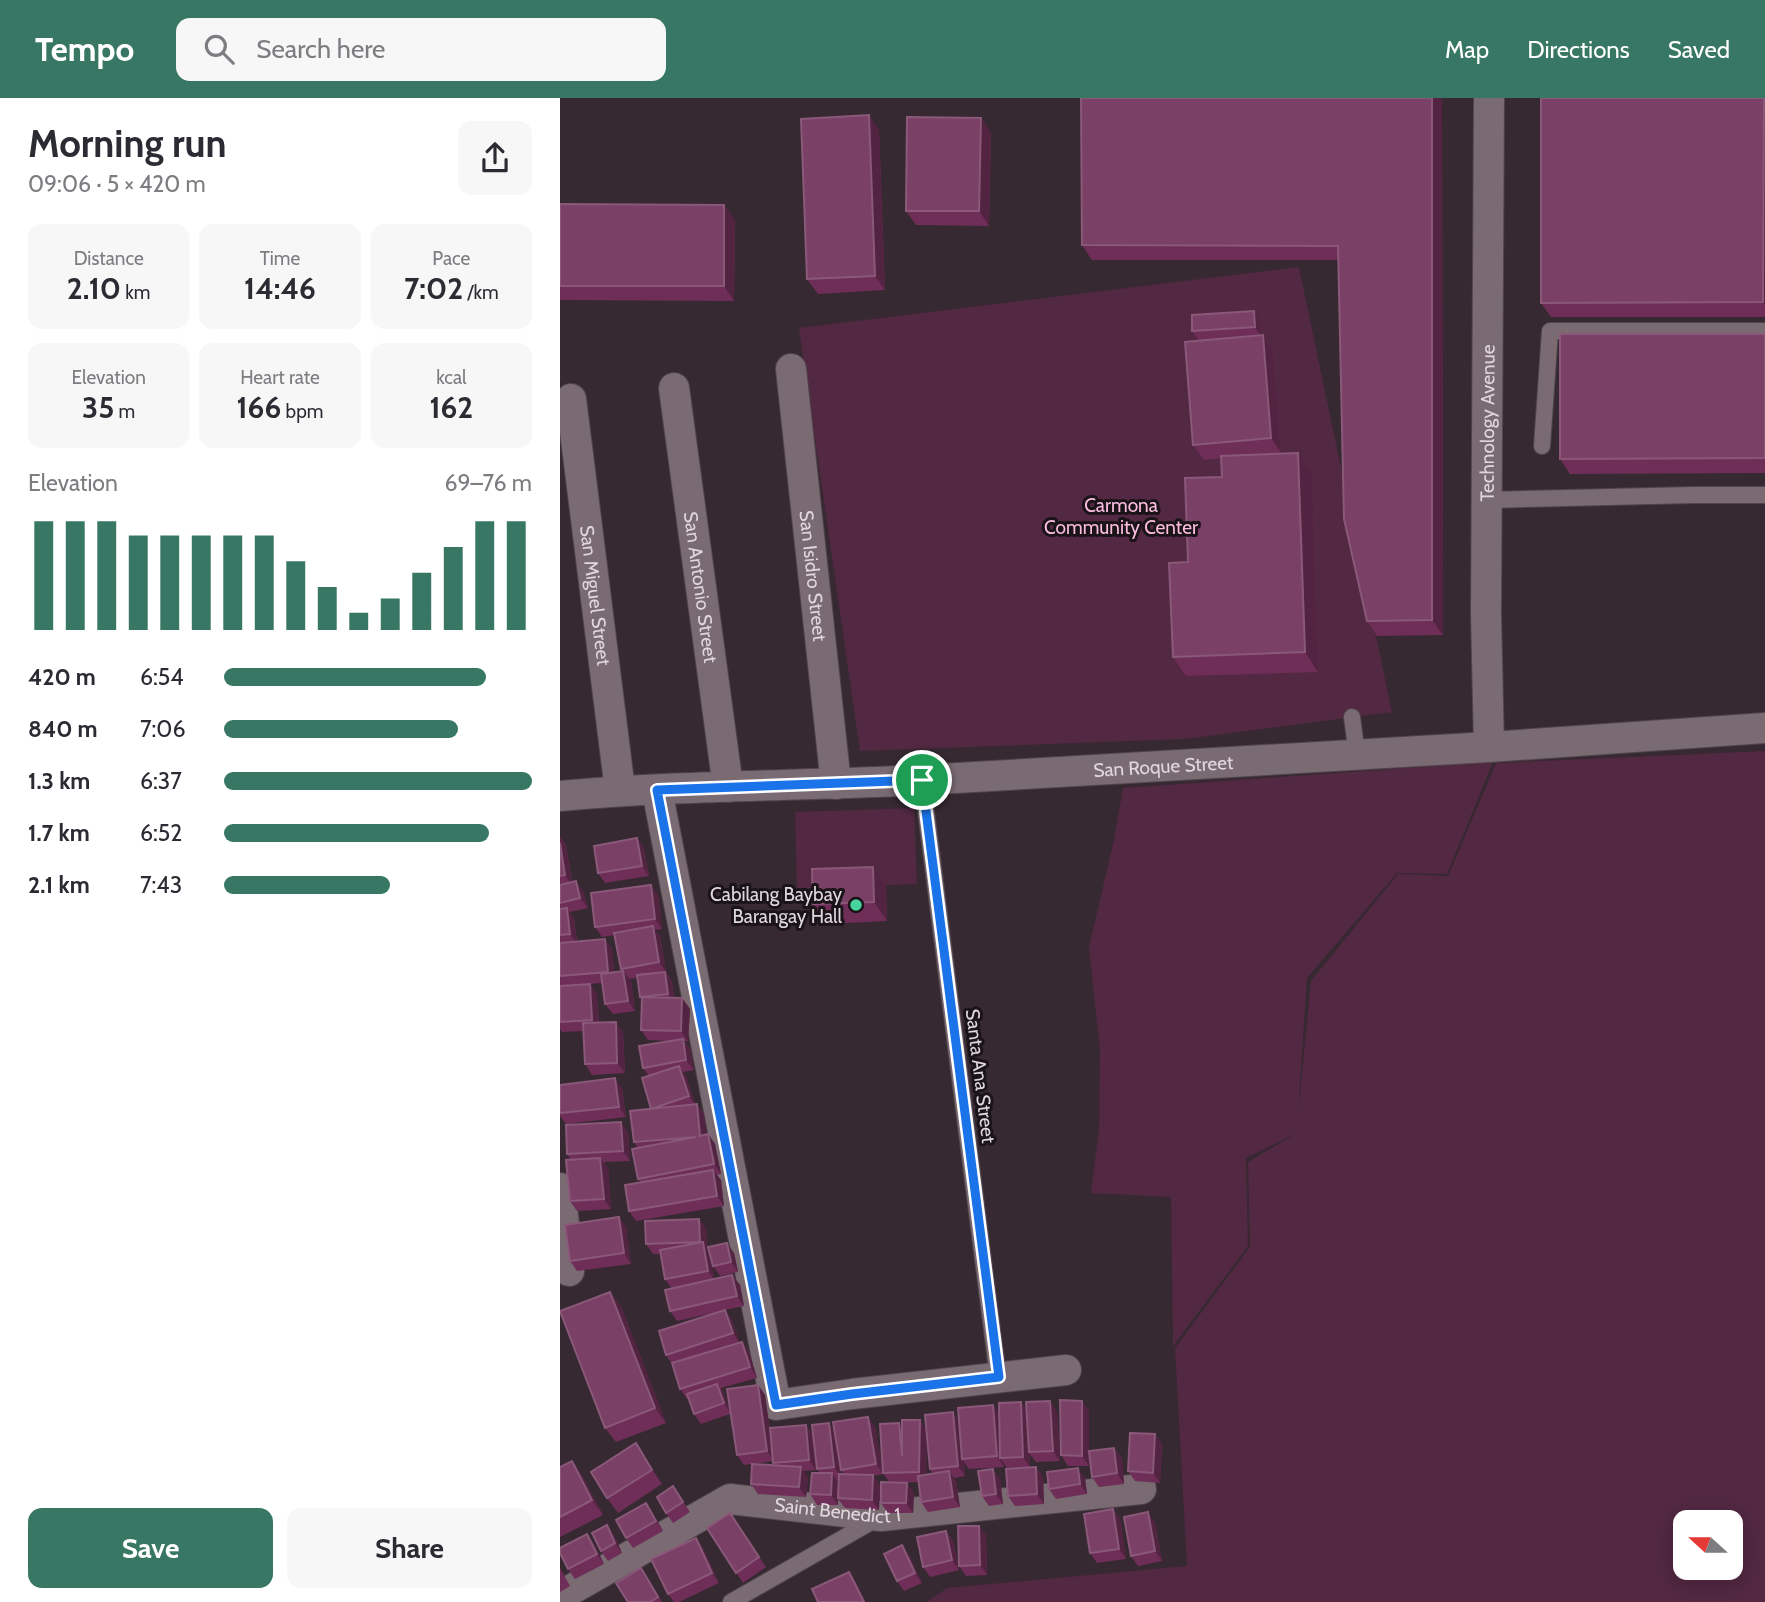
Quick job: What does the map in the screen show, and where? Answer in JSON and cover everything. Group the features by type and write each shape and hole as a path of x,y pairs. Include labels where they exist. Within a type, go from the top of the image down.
{"street":[{"name":"Technology Avenue","path":"1489,98 1486,500 1489,747"},
{"name":"San Isidro Street","path":"791,369 836,784"},
{"name":"San Antonio Street","path":"674,388 727,787"},
{"name":"San Miguel Street","path":"571,399 620,790"},
{"name":"San Roque Street","path":"560,796 620,790 922,780 1765,728"},
{"path":"657,790 776,1405 1066,1370"},
{"path":"560,1188 569,1271"},
{"name":"Saint Benedict 1","path":"560,1596 730,1499 881,1516 1141,1489"}],"lane":[{"path":"1542,446 1550,331 1765,331"},
{"path":"1486,500 1765,495"},
{"path":"1352,717 1357,755"},
{"name":"Santa Ana Street","path":"922,780 999,1377"},
{"path":"731,1602 881,1516"}],"green space":[{"name":"Carmona Community Center","path":"1299,267 1392,712 1185,739 860,751 799,328"},
{"path":"1765,751 1765,1602 927,1602 947,1588 1187,1566 1175,1348 1250,1247 1248,1162 1297,1133 1246,1158 1248,1246 1173,1346 1171,1197 1091,1193 1099,1129 1100,1051 1089,947 1123,788 1493,762 1447,874 1397,873 1307,978 1298,1114 1311,981 1398,874 1448,876 1496,763"},
{"path":"914,808 917,884 797,889 795,812"}],"building":[{"path":"1081,98 1432,98 1432,620 1367,621 1344,519 1338,246 1082,245"},
{"path":"1541,98 1764,98 1763,302 1541,303"},
{"path":"869,115 875,276 807,279 801,119"},
{"path":"907,117 981,118 979,211 906,211"},
{"path":"560,204 724,205 724,286 560,286"},
{"path":"1254,311 1255,327 1192,331 1192,315"},
{"path":"1560,334 1765,334 1765,458 1560,459"},
{"path":"1263,335 1271,438 1193,445 1185,342"},
{"path":"1298,453 1305,652 1173,657 1169,563 1188,562 1185,478 1222,477 1221,456"},
{"path":"637,838 642,866 598,873 594,846"},
{"path":"560,843 565,875 560,876"},
{"path":"873,867 874,902 813,904 812,869"},
{"path":"576,881 580,898 560,903 560,885"},
{"path":"651,885 655,919 595,927 591,893"},
{"path":"567,908 570,934 560,935 560,909"},
{"path":"653,926 659,962 621,969 614,933"},
{"path":"605,939 608,972 560,976 560,943"},
{"path":"623,971 628,1001 605,1004 601,974"},
{"path":"665,972 668,994 640,997 637,975"},
{"path":"590,984 592,1020 560,1022 560,986"},
{"path":"642,997 682,998 681,1031 641,1030"},
{"path":"616,1022 617,1063 585,1064 583,1023"},
{"path":"683,1039 686,1060 643,1068 639,1046"},
{"path":"679,1066 689,1096 651,1109 642,1078"},
{"path":"615,1078 619,1107 560,1113 560,1085"},
{"path":"697,1104 700,1136 708,1134 714,1164 638,1179 632,1149 696,1137 634,1142 630,1111"},
{"path":"621,1122 623,1151 567,1154 566,1125"},
{"path":"600,1158 604,1199 570,1201 566,1160"},
{"path":"713,1170 717,1196 629,1211 625,1185"},
{"path":"619,1217 624,1253 570,1261 565,1225"},
{"path":"699,1219 700,1242 646,1244 645,1221"},
{"path":"703,1242 708,1271 665,1279 660,1250"},
{"path":"727,1243 731,1262 713,1266 708,1247"},
{"path":"732,1275 737,1296 670,1311 665,1290"},
{"path":"610,1292 655,1408 605,1428 560,1311"},
{"path":"725,1310 733,1333 666,1355 659,1331"},
{"path":"742,1342 750,1367 680,1389 672,1363"},
{"path":"717,1384 724,1403 694,1414 687,1394"},
{"path":"758,1385 767,1451 737,1455 727,1389"},
{"path":"1060,1400 1082,1401 1082,1456 1061,1455"},
{"path":"1050,1401 1053,1451 1029,1452 1026,1402"},
{"path":"1021,1402 1023,1457 1000,1458 999,1403"},
{"path":"993,1405 997,1456 962,1459 958,1408"},
{"path":"953,1412 958,1466 930,1469 925,1415"},
{"path":"868,1417 876,1464 841,1470 833,1422"},
{"path":"902,1420 920,1420 919,1472 883,1473 880,1424 899,1423 902,1456"},
{"path":"829,1423 834,1467 817,1469 812,1425"},
{"path":"806,1425 809,1460 773,1463 770,1428"},
{"path":"1130,1433 1155,1434 1153,1473 1128,1471"},
{"path":"636,1443 652,1470 607,1498 591,1472"},
{"path":"1114,1448 1117,1473 1092,1477 1089,1451"},
{"path":"572,1461 592,1500 560,1517 560,1467"},
{"path":"752,1464 801,1467 799,1487 751,1484"},
{"path":"1036,1467 1037,1494 1008,1496 1006,1469"},
{"path":"1078,1468 1080,1484 1049,1489 1047,1472"},
{"path":"993,1469 996,1494 982,1496 978,1471"},
{"path":"949,1471 953,1497 921,1502 918,1476"},
{"path":"812,1473 832,1473 831,1495 810,1494"},
{"path":"839,1474 873,1475 872,1500 838,1498"},
{"path":"881,1482 907,1483 906,1503 881,1503"},
{"path":"673,1486 683,1502 666,1513 657,1497"},
{"path":"646,1503 656,1521 626,1538 616,1520"},
{"path":"1113,1509 1119,1549 1090,1553 1084,1514"},
{"path":"1148,1512 1155,1551 1131,1556 1124,1517"},
{"path":"730,1513 759,1557 736,1573 707,1528"},
{"path":"607,1525 615,1543 601,1551 592,1533"},
{"path":"958,1526 979,1526 980,1565 959,1566"},
{"path":"946,1531 952,1560 923,1567 917,1537"},
{"path":"587,1534 597,1554 568,1569 560,1548"},
{"path":"696,1538 712,1573 668,1594 651,1559"},
{"path":"902,1545 915,1573 897,1581 884,1554"},
{"path":"641,1568 658,1597 650,1602 628,1602 616,1583"},
{"path":"849,1572 864,1602 818,1602 812,1589"}],"place":[{"name":"Cabilang Baybay Barangay Hall","path":"856,905"}],"route":[{"path":"922,780 999,1377 776,1405 657,790 922,780"}]}
